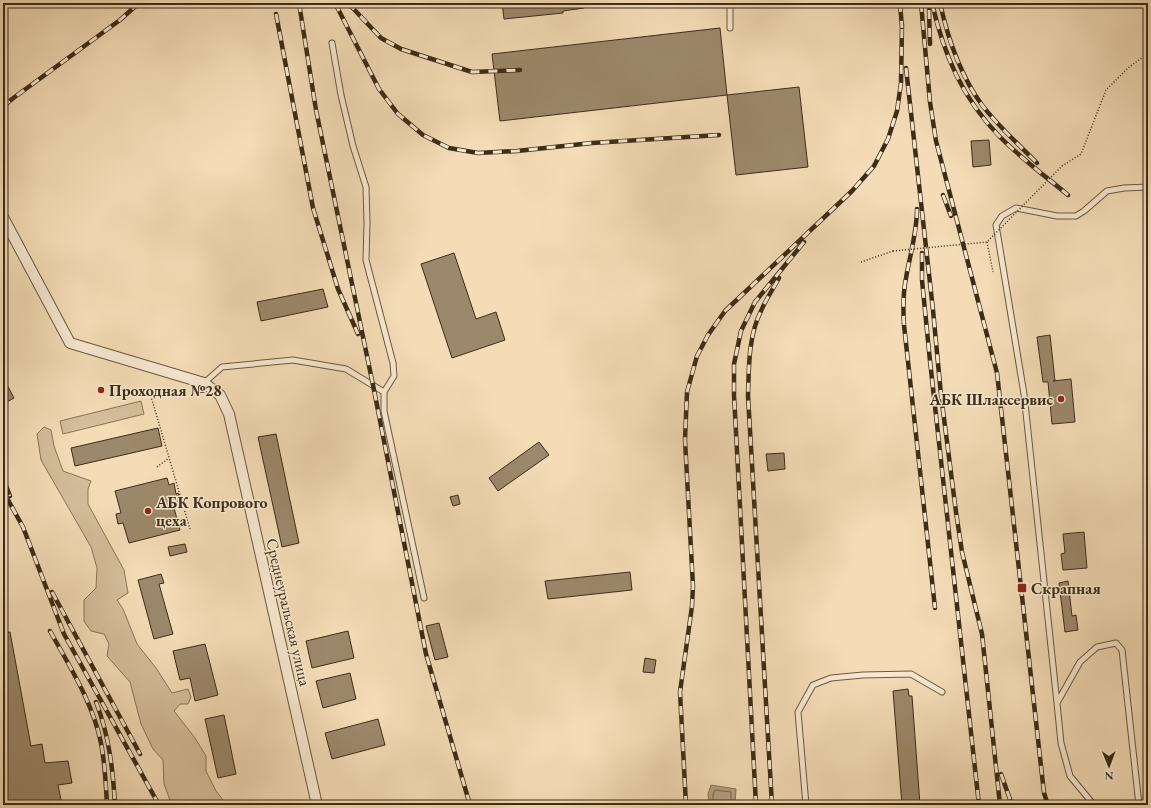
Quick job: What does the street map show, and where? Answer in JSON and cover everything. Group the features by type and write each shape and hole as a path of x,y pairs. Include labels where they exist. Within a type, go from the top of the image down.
{"street":[{"name":"Среднеуральская улица","path":"3,217 70,343 204,383 220,395 229,414 317,805"}],"lane":[{"path":"730,3 730,28"},
{"path":"332,43 353,146 366,186 366,260 393,363 394,376 384,392 384,411 424,598"},
{"path":"1094,805 1070,776 1062,743 1024,394 996,225 1002,216 1016,208 1057,216 1076,216 1107,191 1124,188 1148,187"},
{"path":"204,383 222,367 293,360 346,369 384,392"},
{"path":"1057,703 1080,662 1097,647 1116,643 1122,650 1139,805"},
{"path":"806,805 798,712 813,685 831,678 863,675 911,674 942,692"}],"path":[{"path":"861,262 894,251 987,242 1062,166 1081,154 1106,90 1128,68 1148,52"},
{"path":"987,242 993,272"},
{"path":"150,393 190,529"},
{"path":"157,467 169,458"}],"shaded area":[{"path":"141,401 144,414 63,434 60,421"},
{"path":"44,427 51,430 54,446 63,471 91,481 88,489 88,504 124,570 128,593 117,600 123,609 137,644 156,668 172,693 188,689 191,697 188,704 180,704 174,711 195,738 206,756 206,771 216,791 227,805 174,805 171,803 164,784 163,760 153,749 141,724 130,682 107,656 109,644 104,634 91,631 84,621 84,600 96,588 97,568 91,547 41,460 37,434"}],"water":[{"path":"711,785 736,789 735,805 709,805 708,794"}],"building":[{"path":"502,3 584,3 584,8 563,11 563,13 504,19"},
{"path":"720,28 727,95 500,121 492,54"},
{"path":"799,87 808,167 736,175 727,95"},
{"path":"989,140 991,165 973,167 971,141"},
{"path":"454,253 476,319 496,312 505,340 452,358 421,264"},
{"path":"323,289 328,307 261,321 257,302"},
{"name":"АБК Шлаксервис","path":"1050,335 1055,381 1071,379 1075,422 1052,424 1048,382 1043,382 1037,337"},
{"path":"3,377 14,398 3,404"},
{"path":"158,428 162,446 75,466 71,448"},
{"path":"276,434 299,543 282,547 258,437"},
{"path":"539,442 549,455 498,491 489,478"},
{"path":"784,453 785,469 768,471 766,454"},
{"name":"АБК Копрового цеха","path":"167,478 169,485 174,483 176,494 178,493 182,506 174,508 180,530 129,543 123,523 118,524 116,514 121,513 115,491"},
{"path":"458,495 460,504 453,506 450,497"},
{"path":"1084,532 1087,568 1063,570 1061,554 1065,553 1063,534"},
{"path":"185,544 187,552 170,556 168,547"},
{"path":"630,572 632,590 548,599 545,581"},
{"path":"161,574 164,583 159,584 173,634 154,639 138,580"},
{"path":"1068,581 1072,616 1076,615 1078,630 1065,632 1059,583"},
{"path":"439,623 448,657 435,660 426,626"},
{"path":"348,631 354,658 312,668 306,641"},
{"path":"10,632 31,746 42,744 45,763 68,761 72,783 58,785 62,805 3,805 3,633"},
{"path":"205,644 218,695 195,701 190,678 180,680 173,651"},
{"path":"645,658 656,660 654,673 643,672"},
{"path":"350,673 356,699 323,708 316,681"},
{"path":"908,689 909,696 912,696 920,805 902,805 893,691"},
{"path":"224,715 236,774 218,778 205,719"},
{"path":"378,719 385,745 332,759 325,733"}],"railway":[{"path":"3,107 120,20 139,3"},
{"path":"299,3 316,110 373,385 426,654 470,805"},
{"path":"335,3 379,89 398,114 423,135 449,148 478,153 517,151 592,143 719,135"},
{"path":"348,3 381,38 401,49 472,72 520,70"},
{"path":"900,3 902,28"},
{"path":"921,3 930,102 936,141 997,373 1044,793 1048,805"},
{"path":"932,3 942,40 956,75 975,107 1008,145 1068,195"},
{"path":"940,3 951,43 961,69 974,93 982,105 1008,135 1037,163"},
{"path":"929,10 930,44"},
{"path":"276,14 313,208 338,289 358,334"},
{"path":"686,805 680,692 692,606 693,586 685,440 687,392 697,356 708,335 725,311 852,191 874,166 888,139 897,111 901,83 902,24"},
{"path":"906,68 941,395 962,552 982,634 1000,805"},
{"path":"943,195 951,216"},
{"path":"917,209 915,235 904,289 904,325 935,608"},
{"path":"756,805 734,395 734,364 741,331 755,302 804,242"},
{"path":"922,253 922,280 930,361 979,805"},
{"path":"772,805 748,396 751,342 763,307 779,278"},
{"path":"3,478 10,496"},
{"path":"3,491 23,527 64,634 159,805"},
{"path":"52,592 140,754"},
{"path":"50,631 87,699 97,728 101,743 106,782 107,805"},
{"path":"96,702 110,753 115,805"},
{"path":"1001,774 1012,805"}],"place":[{"name":"Проходная №28","path":"101,390"},
{"name":"АБК Шлаксервис","path":"1061,399"},
{"name":"АБК Копрового цеха","path":"148,511"},
{"name":"Скрапная","path":"1022,588"}]}
